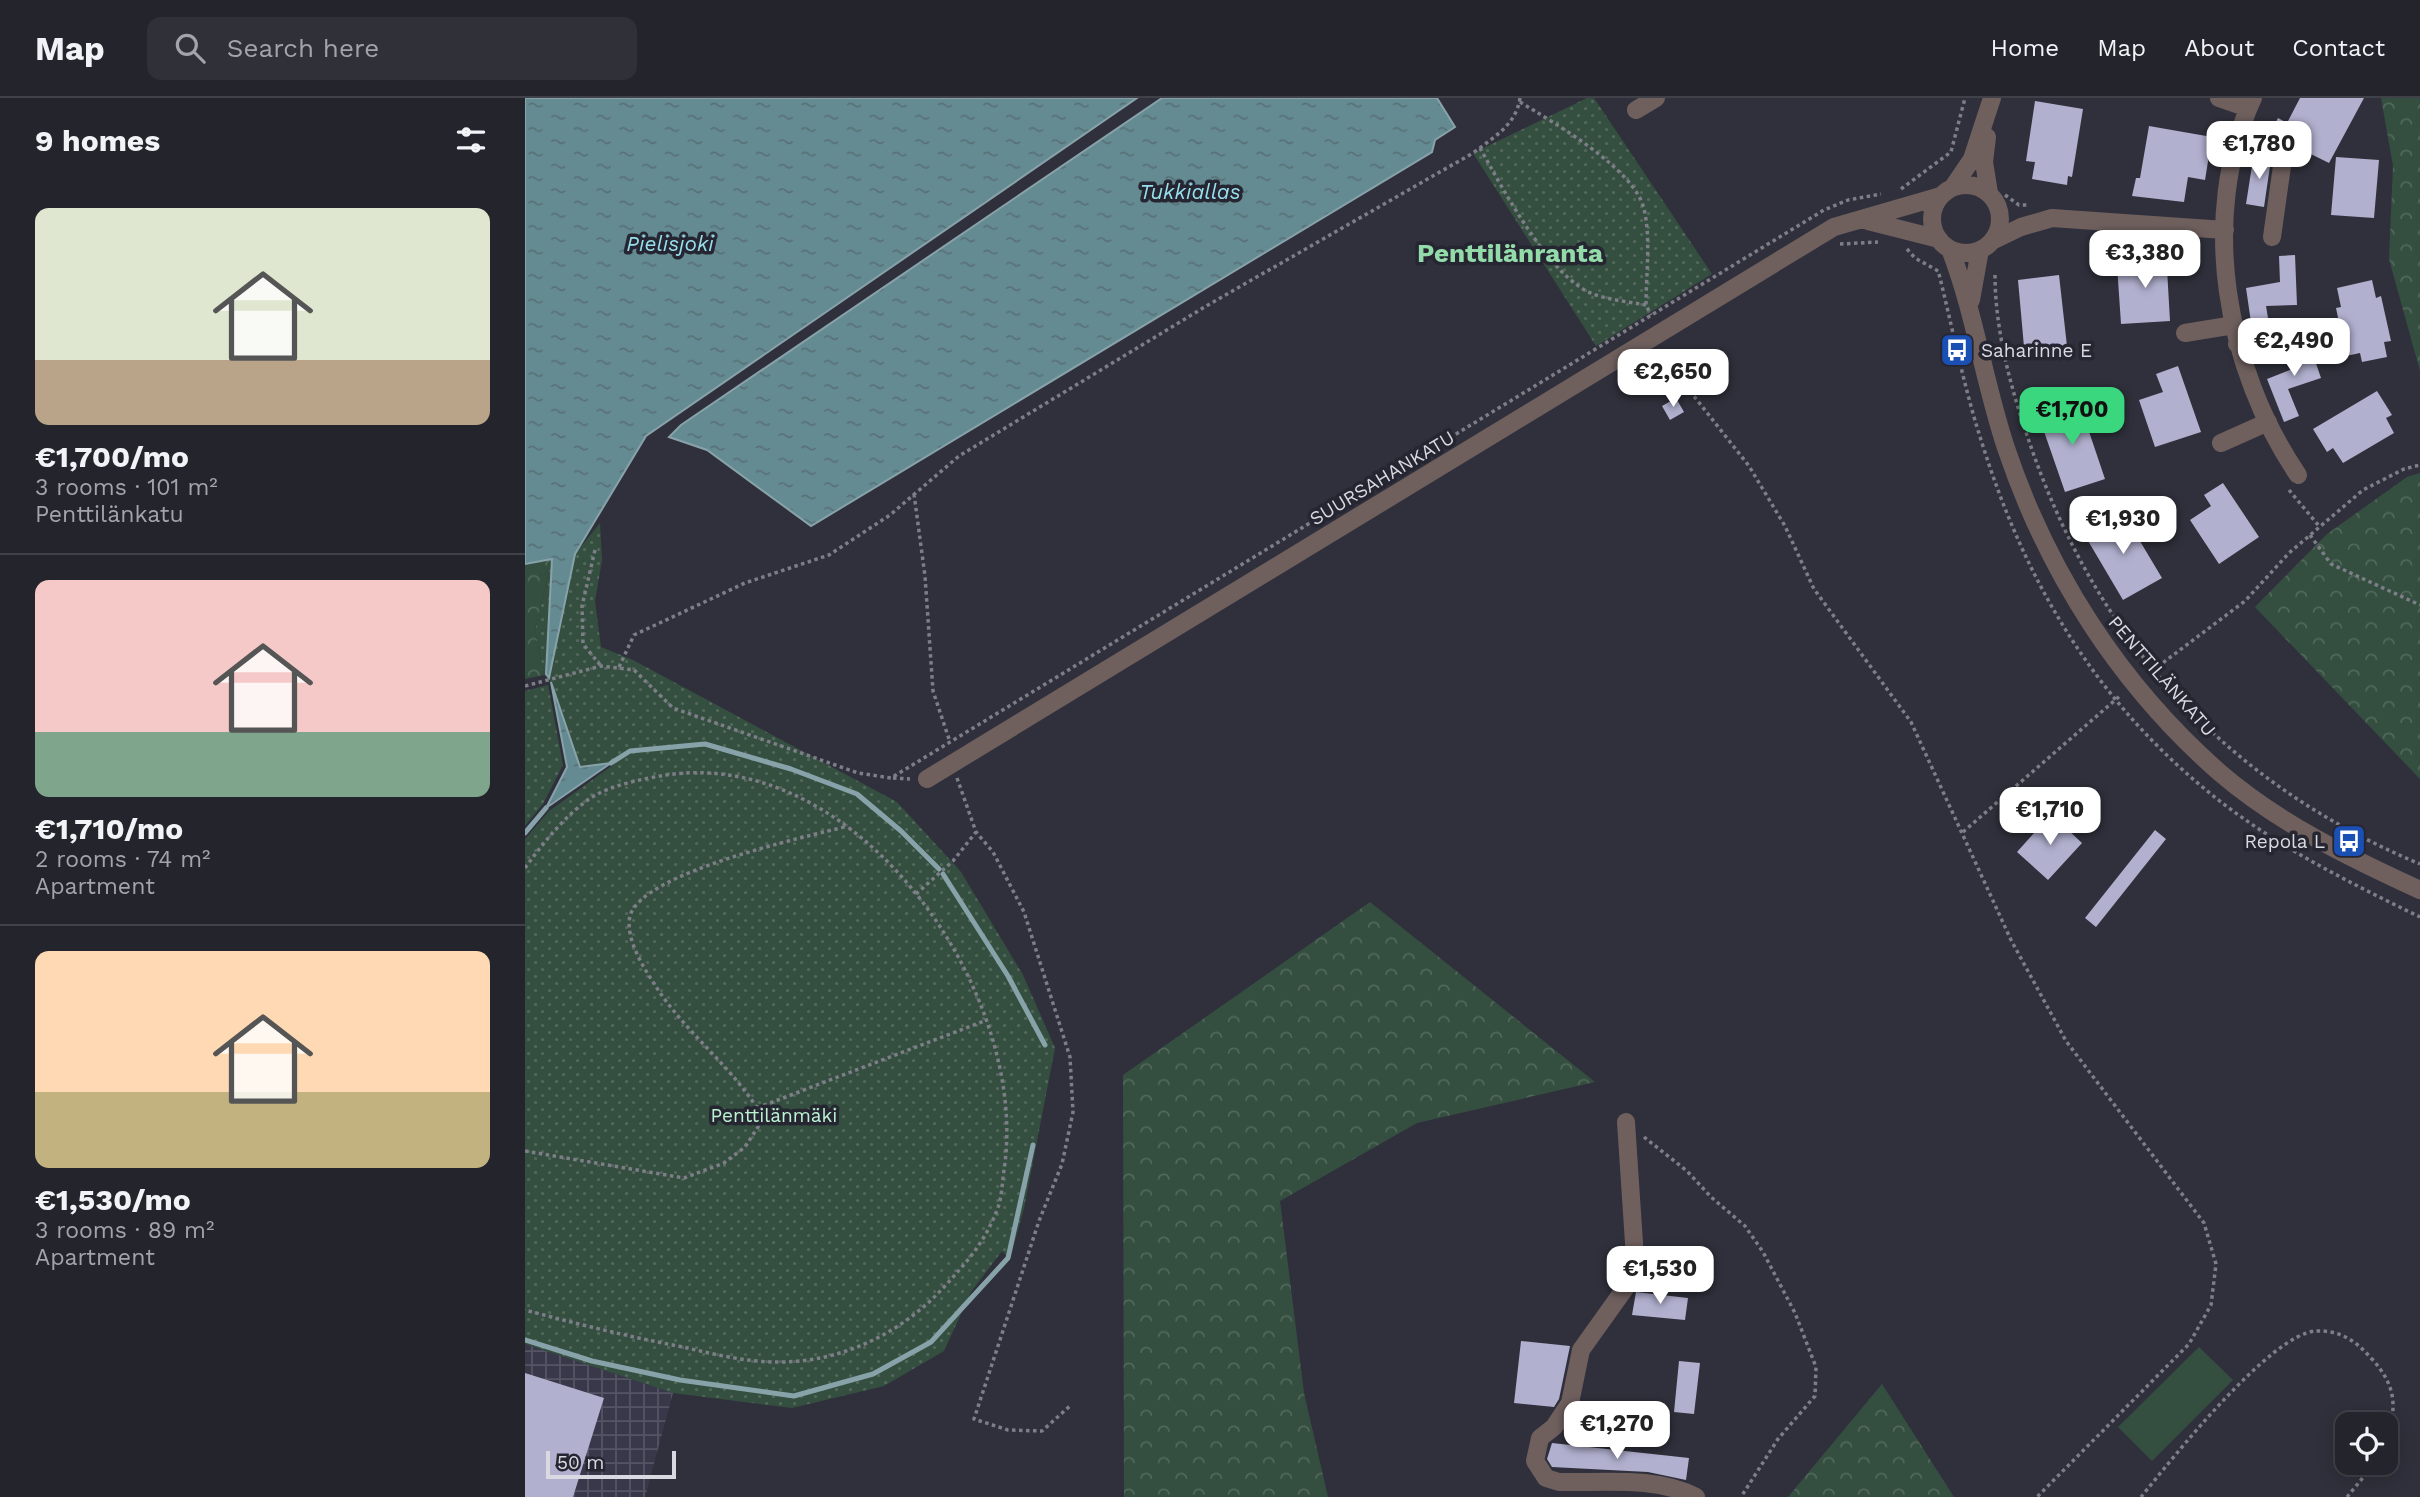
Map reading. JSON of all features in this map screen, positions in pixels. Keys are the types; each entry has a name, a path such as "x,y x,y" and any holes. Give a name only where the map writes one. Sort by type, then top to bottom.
{"street":[{"path":"1636,110 1655,98"},
{"path":"2219,98 2251,103 2238,136 2225,230 2227,289 2238,344 2291,479"},
{"path":"1944,244 1932,217 1972,159 1991,102"},
{"path":"1970,307 1986,246 1999,228 1997,197 1984,162 1991,102"},
{"path":"2238,136 2280,149 2283,159 2272,237"},
{"path":"1947,192 1976,186 1997,197 2021,215 2225,230"},
{"name":"SUURSAHANKATU","path":"927,779 1822,234 1947,192"},
{"path":"1861,219 1965,253 1986,246 2021,227 2052,218"},
{"name":"PENTTILÄNKATU","path":"1944,244 1970,307 2006,448 2043,541 2087,621 2176,730 2220,773 2250,795 2358,862 2420,890"},
{"path":"2185,333 2234,325"},
{"path":"2238,344 2278,334"},
{"path":"2221,443 2268,422"},
{"path":"1626,1122 1636,1273 1581,1350 1570,1403 1554,1427 1540,1438 1535,1461 1546,1478 1559,1482 1658,1485 1682,1490 1696,1497"}],"path":[{"path":"1899,191 1951,152 1965,98"},
{"path":"618,668 634,635 745,583 829,555 914,494 959,456 1080,381 1473,153 1509,125 1520,100 1598,155 1637,191 1644,208 1646,305 1651,315"},
{"path":"1480,148 1553,264 1572,282 1593,294 1646,305"},
{"path":"525,686 601,666 635,670 673,709 858,773 891,778 1824,210 1848,200 1886,193"},
{"path":"1997,197 2019,205 2031,206"},
{"path":"1994,270 1995,293 2012,387 2044,485 2062,530 2081,564 2152,671 2211,733 2256,770 2342,828 2420,864"},
{"path":"1663,350 1682,381 1749,466 1785,526 1814,589 1911,722 2011,940 2066,1041 2204,1223 2216,1264 2211,1305 2189,1344 2037,1497"},
{"path":"1963,832 2135,683 2245,601 2309,534 2363,490 2404,469 2420,465"},
{"path":"2291,479 2297,502 2319,526"},
{"path":"914,494 925,576 933,691 950,742"},
{"path":"2309,534 2331,564 2420,605"},
{"path":"595,550 582,607 583,644 601,666"},
{"path":"955,762 957,777 976,832 993,852 1024,912 1070,1057 1073,1112 1062,1164 1039,1222 974,1419 1008,1430 1042,1431 1072,1405"},
{"path":"525,868 553,829 592,797 643,778 696,771 754,781 802,800 848,826 880,852 916,894 968,976 987,1020 1005,1081 1010,1136 999,1207 980,1247 925,1307 886,1334 835,1357 776,1363 716,1354 599,1330 525,1310"},
{"path":"525,1151 684,1178 724,1163 745,1147 758,1127 757,1108 655,985 629,934 631,914 648,893 677,879 773,843 848,826"},
{"path":"916,894 953,860 976,832"},
{"path":"757,1108 987,1020"},
{"path":"1626,1122 1687,1171 1711,1197 1745,1226 1763,1252 1795,1313 1816,1367 1815,1396 1778,1439 1741,1497"},
{"path":"2141,1497 2200,1425 2267,1357 2286,1341 2314,1331 2341,1333 2361,1347 2385,1373 2393,1392 2393,1412"},
{"path":"2347,1497 2365,1475"}],"shaded area":[{"path":"525,1344 673,1393 645,1497 525,1497"}],"green space":[{"path":"1587,98 1594,98 1712,274 1596,346 1473,153"},
{"path":"2381,98 2420,98 2420,371 2389,259 2393,166"},
{"path":"2420,473 2420,779 2255,607 2327,534 2407,477"},
{"name":"Penttilänmäki","path":"600,523 602,560 595,601 601,647 633,660 897,802 961,872 1023,975 1055,1048 1024,1208 1010,1259 1002,1251 971,1292 944,1351 884,1386 792,1408 673,1393 525,1344 525,839 549,811 613,765 580,767 549,678 544,675 535,630 552,559 575,554"},
{"path":"552,559 535,630 544,675 525,679 525,564"},
{"path":"548,685 563,765 543,804 525,826 525,691"},
{"path":"1370,902 1595,1082 1417,1123 1280,1201 1304,1393 1328,1497 1124,1497 1123,1075"},
{"path":"2199,1347 2233,1380 2152,1461 2118,1427"},
{"path":"1882,1384 1954,1497 1788,1497"}],"water":[{"name":"Pielisjoki","path":"525,98 1137,98 646,436 575,554 549,678 546,674 552,559 525,564"},
{"name":"Tukkiallas","path":"1162,98 1437,98 1455,127 1435,140 1432,152 811,526 707,450 669,437 681,425"},
{"path":"551,682 580,767 611,763 546,808 567,767"}],"building":[{"path":"2300,98 2364,98 2329,163 2270,134 2278,118 2287,123"},
{"path":"2035,101 2083,109 2072,177 2068,176 2067,185 2032,179 2035,162 2026,161"},
{"path":"2149,126 2212,137 2205,180 2188,177 2184,202 2132,196 2136,178 2140,178"},
{"path":"2254,153 2271,159 2264,207 2246,204"},
{"path":"2336,157 2379,160 2374,218 2331,215"},
{"path":"2166,251 2170,321 2121,324 2117,265 2143,264 2142,252"},
{"path":"2295,255 2297,305 2266,306 2269,324 2252,329 2246,288 2280,282 2279,256"},
{"path":"2059,275 2068,355 2025,358 2018,280"},
{"path":"2372,280 2376,298 2381,296 2391,341 2384,342 2387,357 2362,362 2360,353 2346,356 2336,308 2341,307 2337,288"},
{"path":"2306,334 2321,378 2288,389 2299,416 2284,422 2267,379 2300,366 2290,339"},
{"path":"2178,366 2201,432 2155,447 2139,400 2163,392 2156,374"},
{"path":"2377,391 2392,415 2386,418 2394,433 2343,463 2333,448 2327,452 2313,429"},
{"path":"1676,398 1684,412 1670,420 1662,406"},
{"path":"2079,402 2105,479 2065,492 2039,417"},
{"path":"2223,483 2259,537 2219,564 2190,520 2211,506 2204,495"},
{"path":"2122,511 2162,578 2123,600 2084,534"},
{"path":"2051,814 2082,843 2048,880 2017,852"},
{"path":"2155,830 2166,839 2096,927 2085,918"},
{"path":"1636,1292 1688,1298 1685,1320 1632,1315"},
{"path":"1521,1341 1570,1346 1559,1399 1554,1407 1514,1403"},
{"path":"1679,1361 1700,1363 1694,1414 1674,1412"},
{"path":"525,1373 604,1398 573,1497 525,1497"},
{"path":"1552,1443 1689,1458 1686,1480 1648,1472 1552,1467 1547,1459"}],"waterway":[{"path":"611,763 630,751 705,744 791,769 857,794 901,831 939,869"},
{"path":"525,833 546,808"},
{"path":"943,874 1008,976 1045,1045"},
{"path":"525,1340 592,1361 680,1380 794,1396 873,1374 931,1342 1008,1258 1033,1145"}],"place":[{"name":"Saharinne E","path":"1957,350"},
{"name":"Repola L","path":"2349,841"}],"district":[{"name":"Penttilänranta","path":"1510,253"}]}
